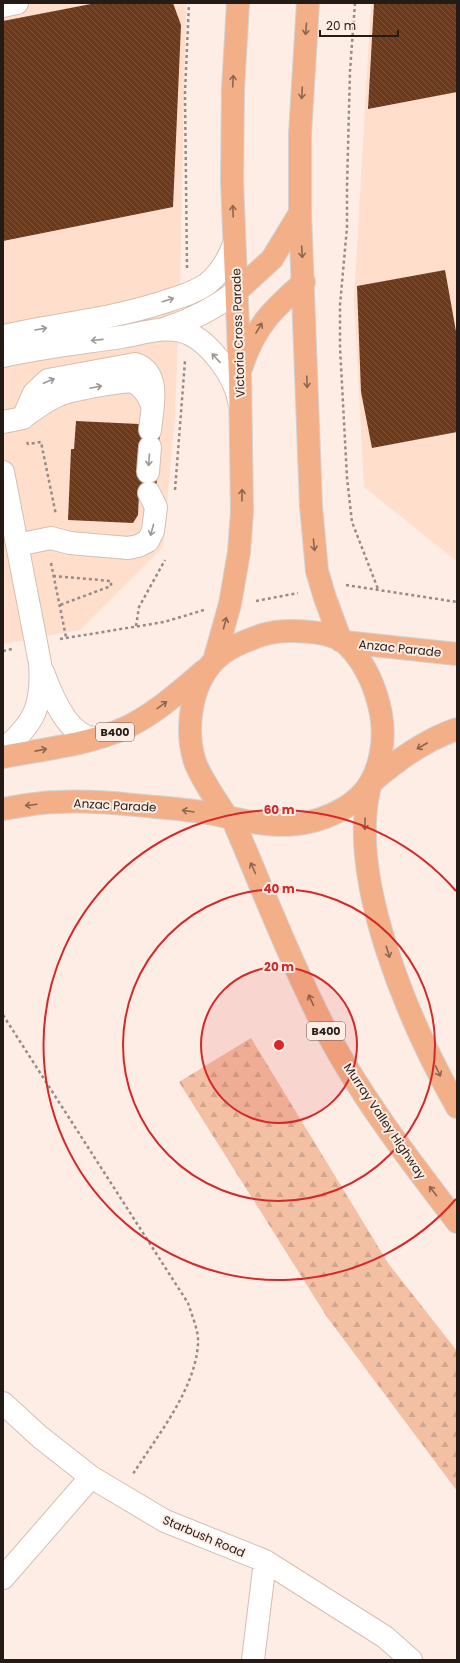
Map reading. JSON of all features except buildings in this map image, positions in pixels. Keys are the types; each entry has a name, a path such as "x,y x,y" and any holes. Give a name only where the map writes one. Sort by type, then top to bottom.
{"main road":[{"name":"Victoria Cross Parade","path":"212,664 230,604 239,552 242,488 232,133 238,3"},
{"path":"308,3 300,134 300,213 314,549 321,585 342,642 363,668 373,687 381,708 383,720 383,742 379,763 371,784 365,816 366,849 370,883 381,930 399,986 415,1024 457,1107"},
{"path":"237,291 272,259 300,213"},
{"path":"240,377 245,357 262,323 277,306 304,282"},
{"name":"B400","path":"3,757 94,738 127,727 146,716 240,644 266,634 280,632 309,632 342,642"},
{"name":"Anzac Parade","path":"342,642 457,654"},
{"name":"B400","path":"212,664 200,685 192,708 190,736 196,764 229,818"},
{"path":"371,784 397,761 436,738 457,729"},
{"name":"Anzac Parade","path":"3,809 58,802 140,806 268,824 303,825 323,819 344,808 360,796 371,784"},
{"name":"Murray Valley Highway","path":"229,818 299,975 331,1040 390,1134 457,1222"}],"street":[{"path":"3,6 17,3"},
{"path":"3,336 124,314 188,294 206,284 218,274 226,263 234,244"},
{"path":"3,356 64,344 122,337 164,329 187,322 207,312 237,291"},
{"path":"164,329 187,333 207,348 224,366 234,380 240,404"},
{"path":"13,420 61,394 126,380 138,384 149,397 152,405 149,483 156,508 153,531 145,543 128,548 70,543 51,538 17,544"},
{"path":"3,472 40,663 51,691 72,727 81,734 94,738"},
{"path":"3,750 20,736 37,711 40,696 40,663"},
{"name":"Starbush Road","path":"3,1403 40,1437 91,1477 165,1521 265,1562 385,1637 411,1660"},
{"path":"3,1578 91,1477"},
{"path":"253,1660 265,1562"}],"path":[{"path":"355,3 350,71 347,227 340,321 340,370 347,478 352,522 378,589"},
{"path":"13,420 28,444 41,442 57,516 40,520 46,539 66,637"},
{"path":"54,576 111,581 111,586 60,605"},
{"path":"3,1015 188,1303 196,1325 199,1343 195,1365 187,1385 173,1412 121,1494"}],"shaded area":[{"path":"3,3 186,3 180,288 175,415 163,547 80,630 3,644"},
{"path":"371,3 457,3 457,560 455,560 364,487 354,300"}],"green space":[{"path":"251,1038 388,1263 457,1351 457,1491 327,1317 179,1082"}]}
